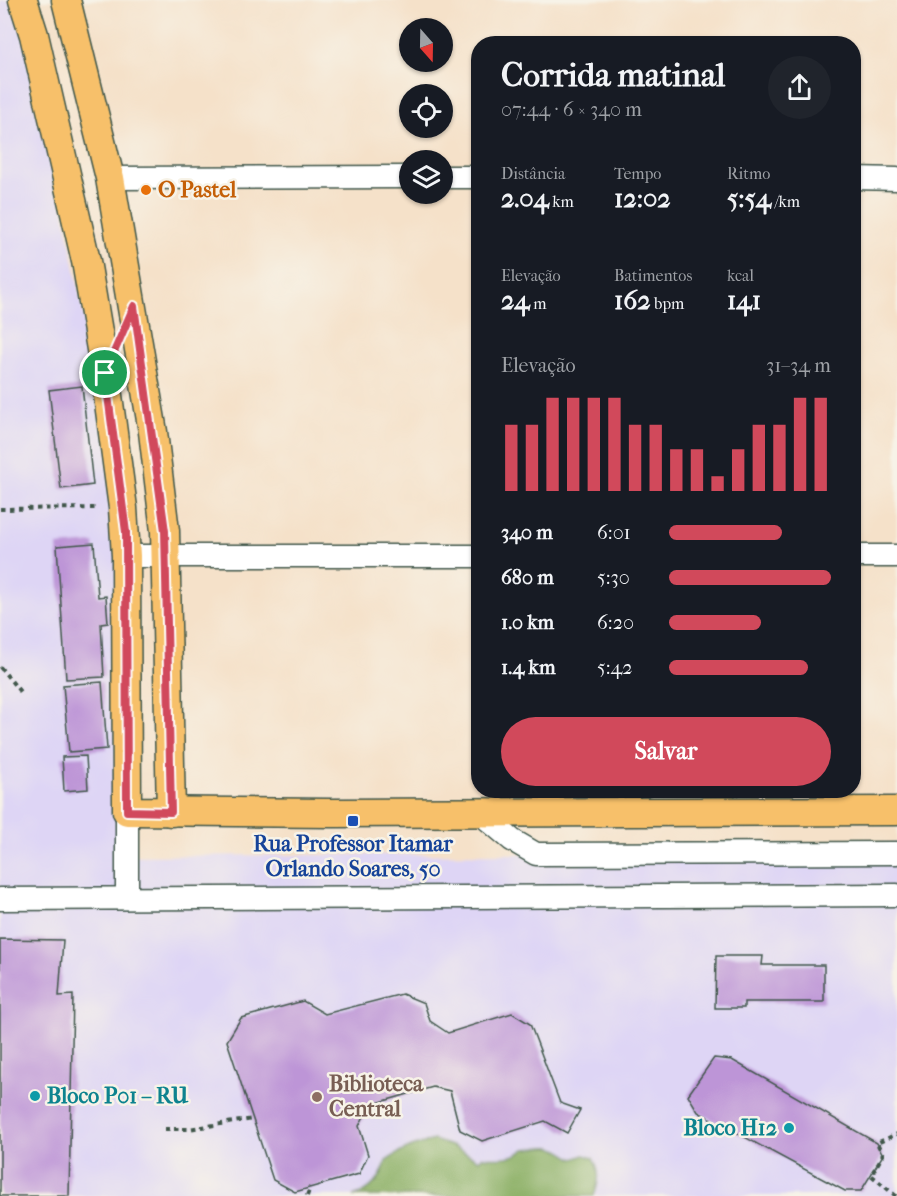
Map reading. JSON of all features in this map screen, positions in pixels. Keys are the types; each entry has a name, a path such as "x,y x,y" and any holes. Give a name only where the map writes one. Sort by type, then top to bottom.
{"main road":[{"path":"23,0 34,35 65,162 105,373 123,508 126,556 127,811 480,813 897,811"},
{"path":"66,0 110,178 134,306 153,432 166,555 171,812"},
{"path":"105,373 134,306"}],"street":[{"path":"110,178 399,177"},
{"path":"453,177 471,177"},
{"path":"861,178 897,179"},
{"path":"126,556 471,556"},
{"path":"861,556 897,556"},
{"path":"127,811 127,897"},
{"path":"480,813 512,840 536,854 897,853"},
{"path":"0,899 897,895"}],"path":[{"path":"0,509 123,508"},
{"path":"0,668 21,693"},
{"path":"165,1129 189,1129 253,1119"},
{"path":"896,1196 871,1175 883,1155 878,1143 897,1134"},
{"path":"308,1196 310,1187"}],"shaded area":[{"path":"0,0 19,0 31,37 119,501 120,856 536,854 897,843 897,1196 0,1196"}],"green space":[{"path":"434,1140 479,1160 482,1157 499,1158 516,1155 525,1149 545,1147 557,1149 574,1159 584,1155 593,1158 597,1167 596,1191 594,1196 353,1196 365,1191 375,1183 386,1161 409,1148"}],"building":[{"path":"82,386 93,485 61,489 49,390"},
{"path":"94,543 98,597 106,596 108,623 101,624 104,677 66,679 57,546"},
{"path":"102,682 107,749 69,752 63,685"},
{"path":"86,756 88,789 64,791 62,757"},
{"name":"Bloco P01 – RU","path":"0,939 63,940 59,996 73,995 69,1196 0,1196"},
{"path":"716,956 763,956 762,965 824,965 824,1002 744,1002 744,1008 715,1008"},
{"path":"402,994 424,1003 430,1021 448,1033 512,1013 530,1024 560,1103 580,1110 567,1133 545,1121 482,1141 460,1130 450,1091 433,1087 370,1105 359,1126 368,1155 359,1174 295,1192 273,1180 227,1041 241,1018 303,1001 325,1014"},
{"name":"Bloco H12","path":"714,1058 732,1060 877,1143 883,1155 861,1191 845,1191 698,1112 688,1095"}],"place":[{"name":"O Pastel","path":"146,190"},
{"name":"Rua Professor Itamar Orlando Soares, 50","path":"353,821"},
{"name":"Bloco P01 – RU","path":"35,1096"},
{"name":"Biblioteca Central","path":"317,1097"},
{"name":"Bloco H12","path":"789,1128"}],"route":[{"path":"134,306 165,531 171,812 127,811 126,532 105,373 118,338 134,306"}]}
